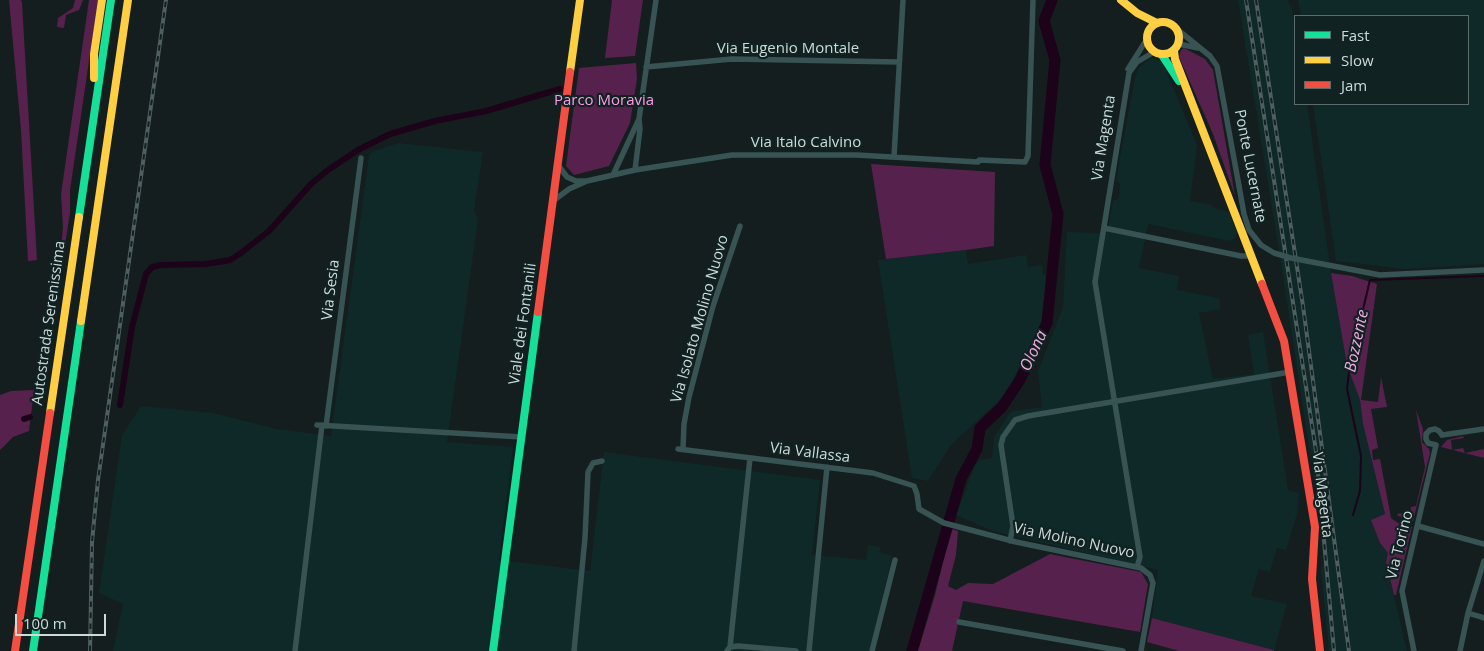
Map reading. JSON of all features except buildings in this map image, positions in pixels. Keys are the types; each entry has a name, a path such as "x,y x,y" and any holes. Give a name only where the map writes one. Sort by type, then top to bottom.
{"main road":[{"path":"94,110 94,54 102,0"},
{"name":"Autostrada Serenissima","path":"15,651 111,0"},
{"name":"Autostrada Serenissima","path":"33,651 128,0"},
{"name":"Viale dei Fontanili","path":"493,651 580,0"},
{"path":"1121,0 1137,13 1157,23 1169,23 1178,30 1179,44 1174,51 1167,55 1158,53 1148,45 1148,35 1137,13"},
{"path":"1148,35 1157,23"},
{"name":"Via Magenta","path":"1174,51 1188,95 1280,329 1290,372 1315,527 1312,579 1320,651"},
{"name":"Via Magenta","path":"1158,53 1188,95"}],"street":[{"path":"635,170 640,129 639,119 656,0"},
{"path":"894,157 903,0"},
{"name":"Via Italo Calvino","path":"553,200 569,189 587,181 635,170 732,155 857,155 978,162 980,160 1023,162 1028,156 1033,0"},
{"name":"Ponte Lucernate","path":"1178,30 1210,56 1217,66 1244,214 1249,230 1261,246 1274,253 1292,258 1380,275 1484,270"},
{"name":"Via Magenta","path":"1137,567 1140,557 1095,286 1127,73 1148,35"},
{"path":"1179,44 1200,49"},
{"name":"Via Magenta","path":"1127,81 1132,67 1137,62 1158,53"},
{"name":"Via Eugenio Montale","path":"646,67 732,58 899,62"},
{"path":"613,175 639,119"},
{"name":"Via Sesia","path":"295,651 322,425 361,158"},
{"path":"558,166 567,177 576,181 587,181"},
{"name":"Via Isolato Molino Nuovo","path":"681,449 689,397 713,306 740,226"},
{"path":"1104,228 1241,256 1251,256"},
{"path":"1010,541 1013,526 1001,449 1003,437 1016,420 1022,417 1290,372"},
{"path":"322,425 522,437"},
{"path":"1435,429 1442,435 1441,440 1436,445 1430,445 1427,441 1426,434 1430,430 1435,429"},
{"path":"1442,435 1484,429"},
{"name":"Via Torino","path":"1414,651 1402,594 1436,445"},
{"name":"Via Vallassa","path":"681,449 874,474 912,485 915,488 919,509"},
{"path":"750,458 728,649 738,646 796,651"},
{"path":"574,651 588,476 593,463 602,461"},
{"path":"809,651 826,467"},
{"name":"Via Molino Nuovo","path":"919,509 944,523 954,526 1010,541 1137,567 1148,573 1153,583 1141,651"},
{"path":"1418,526 1484,544"},
{"path":"872,651 895,560"},
{"path":"1460,651 1468,613 1484,561"},
{"path":"1477,584 1484,586"},
{"path":"1468,613 1484,618"},
{"path":"959,622 1123,651"}],"shaded area":[{"path":"1238,0 1288,0 1292,9 1294,20 1294,105 1307,105 1331,273 1347,365 1360,400 1363,424 1385,515 1372,520 1380,543 1388,553 1386,562 1407,651 1329,651 1321,570 1323,563 1320,519"},
{"path":"1298,0 1484,0 1484,264 1405,269 1336,261 1313,105 1469,105 1469,15 1301,15"},
{"path":"1152,58 1160,61 1165,68 1197,145 1190,201 1212,205 1212,207 1229,212 1237,233 1235,238 1230,241 1148,224 1139,268 1179,276 1177,290 1219,298 1221,309 1199,313 1213,379 1254,374 1248,335 1263,332 1288,490 1299,493 1297,514 1286,550 1277,548 1270,572 1259,569 1251,596 1287,604 1274,650 1152,618 1158,570 993,531 956,515 975,465 980,460 992,458 994,437 1010,413 1042,407 1038,371 1063,307 1067,232 1107,233 1113,201 1119,198 1120,184 1116,180 1134,82 1138,69"},
{"path":"398,143 483,152 474,211 478,219 447,442 513,447 499,560 590,571 604,452 820,480 812,555 866,560 868,545 880,547 880,552 892,556 870,651 113,651 123,604 99,593 122,435 141,406 213,413 277,429 331,436 369,156 372,152"},
{"path":"966,250 968,264 1026,255 1028,267 1042,265 1047,285 1042,319 1035,338 1004,396 951,445 928,481 912,478 878,260"}],"green space":[{"path":"9,0 21,0 22,3 37,260 28,261 21,130"},
{"path":"75,0 83,0 79,10 66,15 64,28 57,27 58,18 73,8"},
{"path":"89,0 98,0 70,190 70,213 61,270 59,270 63,227 61,194"},
{"path":"612,0 643,0 635,56 605,58"},
{"path":"1184,48 1205,59 1213,70 1235,196 1213,134 1179,57 1181,50"},
{"name":"Parco Moravia","path":"636,63 637,79 630,123 609,166 574,175 566,166 579,68"},
{"path":"871,164 995,172 994,246 886,259"},
{"path":"1331,273 1352,276 1377,284 1361,400 1378,402 1381,377 1387,407 1371,409 1378,448 1372,450 1373,460 1380,459 1391,518 1398,523 1412,527 1396,595 1394,595 1386,562 1388,553 1380,543 1371,520 1385,514 1363,424 1360,400 1347,365"},
{"path":"34,390 29,431 13,437 0,450 0,395 11,391"},
{"path":"1416,410 1423,429 1422,442 1429,449 1430,453 1413,521 1397,514 1411,511 1411,507 1416,506 1425,467"},
{"path":"1463,436 1464,438 1451,440 1452,450 1441,447 1447,440"},
{"path":"1463,448 1465,453 1484,449 1484,458 1452,450"},
{"path":"951,529 958,531 956,555 948,586 956,590 968,583 993,584 1050,554 1141,572 1148,584 1140,632 963,601 952,651 918,651 935,595"},
{"path":"1152,618 1274,651 1179,651 1147,642"}],"waterway":[{"name":"Olona","path":"912,651 961,479 977,449 980,428 1002,407 1020,380 1047,323 1058,214 1045,165 1055,60 1044,21 1052,0"},
{"path":"120,405 132,327 146,274 152,267 206,264 230,260 269,231 312,183 328,170 358,150 390,134 435,121 486,111 560,89"},
{"name":"Bozzente","path":"1353,515 1360,491 1361,456 1347,389 1350,364 1370,280 1484,276"},
{"path":"24,419 30,417"}],"railway":[{"path":"90,651 92,542 98,480 166,0"},
{"path":"1246,0 1316,451 1334,651"},
{"path":"1256,0 1303,306 1349,651"}],"traffic: fast":[{"path":"79,217 111,0"},
{"path":"1162,55 1179,81"},
{"path":"493,651 538,312"},
{"path":"33,651 81,321"}],"traffic: slow":[{"path":"94,78 94,54 102,0"},
{"path":"81,321 128,0"},
{"path":"570,72 580,0"},
{"path":"1121,0 1137,13 1157,23"},
{"path":"1163,22 1175,26 1179,38 1175,50 1163,54 1151,50 1147,38 1151,26 1163,22"},
{"path":"1174,51 1175,59 1262,284"},
{"path":"50,413 79,217"}],"traffic: jam":[{"path":"538,312 570,72"},
{"path":"1262,284 1284,341 1315,527 1312,579 1320,651"},
{"path":"15,651 50,413"}]}
